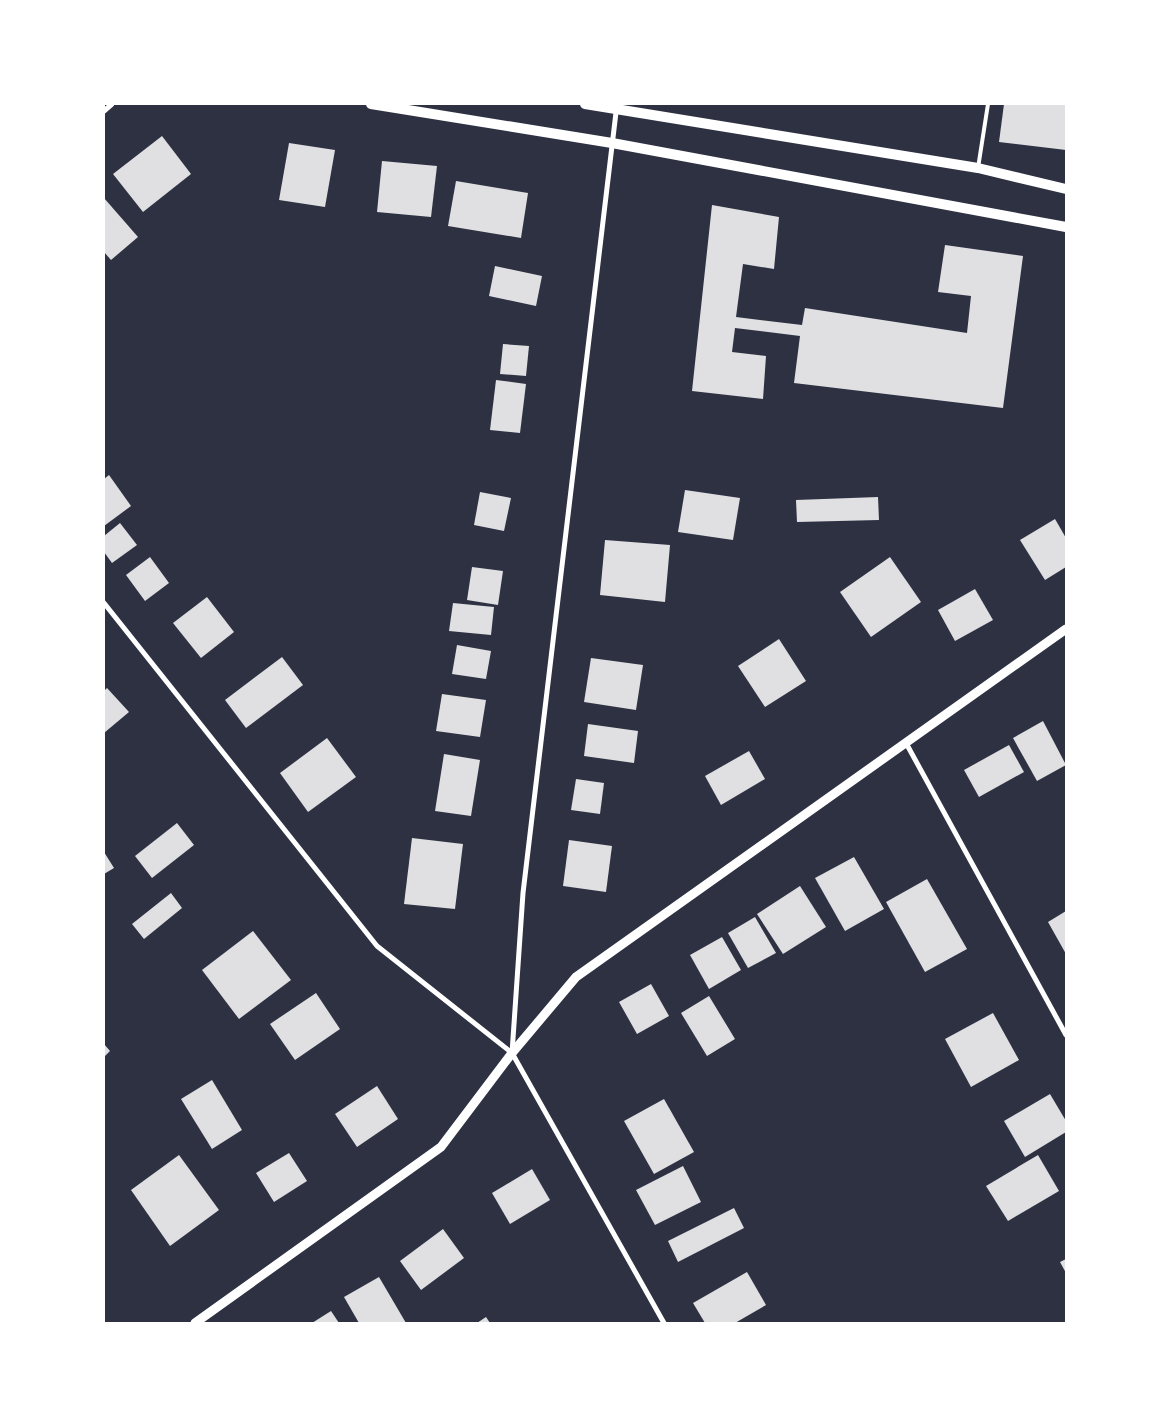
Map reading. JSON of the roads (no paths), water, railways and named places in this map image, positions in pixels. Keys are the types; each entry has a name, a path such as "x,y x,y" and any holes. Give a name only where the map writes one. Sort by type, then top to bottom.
{"main road":[{"path":"371,104 612,143 1066,228"},
{"path":"585,104 617,106 978,168 1066,189"}],"street":[{"path":"104,111 112,104"},
{"path":"512,1053 523,893 617,106"},
{"path":"104,603 377,946 512,1053 664,1323"},
{"path":"195,1323 441,1147 512,1053 576,977 1066,629"},
{"path":"906,743 1066,1035"}],"lane":[{"path":"978,168 988,104"}]}
